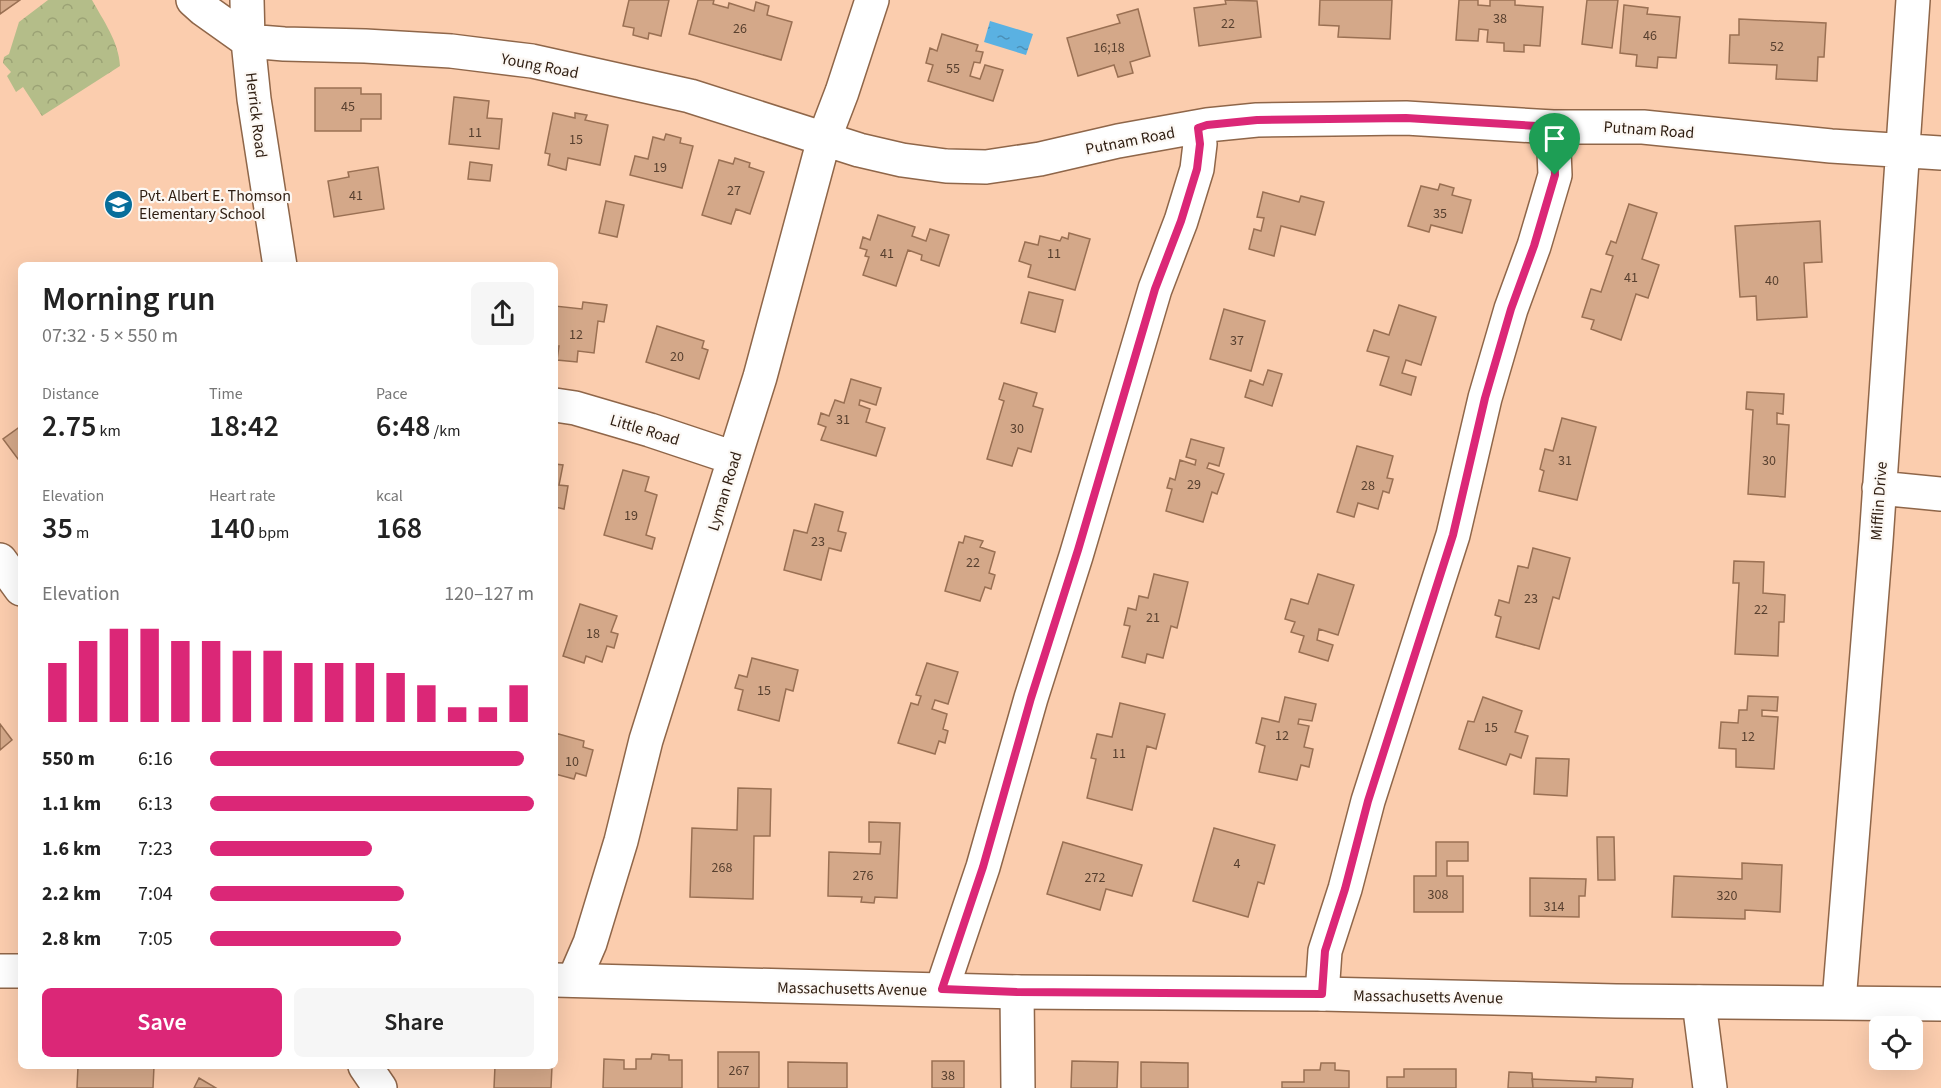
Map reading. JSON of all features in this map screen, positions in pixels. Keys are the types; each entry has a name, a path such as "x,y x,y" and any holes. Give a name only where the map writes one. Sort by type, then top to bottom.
{"street":[{"path":"193,0 248,41"},
{"name":"Herrick Road","path":"247,0 248,41 268,201 279,262"},
{"name":"Lyman Road","path":"565,980 590,943 621,841 646,740 760,377 824,139 872,0"},
{"name":"Mifflin Drive","path":"1839,1002 1879,488 1913,0"},
{"name":"Young Road","path":"248,41 451,51 532,61 690,96 824,139"},
{"name":"Putnam Road","path":"824,139 902,160 946,166 986,167 1040,159 1118,141 1207,125 1257,120 1406,118 1553,127 1643,127 1830,146 1941,153"},
{"path":"1322,994 1325,951 1345,889 1368,801 1453,535 1485,398 1511,309 1534,246 1555,175 1553,127"},
{"path":"942,989 983,867 1031,698 1078,550 1155,289 1181,221 1197,169 1200,144 1198,128"},
{"name":"Little Road","path":"558,405 575,408 640,427 734,459"},
{"path":"1879,488 1941,494"},
{"path":"0,560 18,585"},
{"path":"0,970 18,971"},
{"name":"Massachusetts Avenue","path":"565,980 1017,992 1322,994 1700,1002 1941,1004"},
{"path":"1017,992 1018,1088"},
{"path":"1700,1002 1710,1088"},
{"path":"367,1069 380,1088"}],"green space":[{"path":"48,0 92,0 114,40 120,66 42,116 23,87 16,92 7,76 11,72 3,63 4,57 9,54 19,22"}],"water":[{"path":"990,21 1033,34 1026,55 984,42"}],"building":[{"path":"0,0 20,0 0,14"},
{"path":"629,0 669,0 661,36 649,33 648,39 633,35 634,28 623,26"},
{"path":"698,0 714,0 713,4 728,8 729,3 754,11 756,2 769,6 767,15 792,22 781,60 689,34"},
{"path":"1225,0 1257,1 1261,37 1199,46 1194,8 1226,4"},
{"path":"1320,0 1392,0 1390,39 1338,37 1339,26 1319,25"},
{"path":"1459,0 1478,0 1478,5 1490,6 1490,0 1515,0 1515,5 1543,7 1540,46 1524,45 1524,52 1504,51 1504,43 1487,42 1488,30 1479,29 1478,41 1456,40"},
{"path":"1587,0 1618,0 1612,48 1582,44"},
{"path":"1624,5 1648,8 1647,14 1680,17 1676,58 1658,57 1657,68 1636,66 1637,55 1620,53"},
{"path":"1138,9 1150,56 1130,62 1133,73 1118,77 1114,65 1078,76 1067,38 1120,23 1117,15"},
{"path":"1739,19 1826,23 1824,57 1818,57 1817,81 1776,79 1777,65 1729,63 1730,35 1739,35"},
{"path":"942,34 978,45 976,51 983,52 980,63 974,62 970,76 980,79 985,65 1003,70 993,101 928,81 933,65 926,63 930,48 937,51"},
{"path":"315,88 361,88 361,94 381,94 381,119 361,119 361,131 315,131"},
{"path":"454,97 489,101 487,118 502,119 499,149 449,144"},
{"path":"553,113 575,118 575,113 587,115 585,120 608,125 600,165 568,158 566,170 548,165 550,154 545,153"},
{"path":"666,134 681,138 680,143 693,146 682,188 630,175 635,156 648,159 653,137 664,140"},
{"path":"735,158 750,163 749,167 764,172 750,214 736,209 731,224 702,215 719,160 733,164"},
{"path":"470,162 492,165 490,181 468,179"},
{"path":"378,167 384,209 334,217 328,181 349,177 348,172"},
{"path":"1440,184 1454,188 1452,195 1471,200 1462,233 1431,225 1429,232 1408,226 1421,186 1438,190"},
{"path":"1263,192 1299,202 1301,196 1324,202 1315,235 1281,226 1274,256 1249,249 1254,229 1261,231 1264,218 1257,217"},
{"path":"606,201 624,205 617,237 599,233"},
{"path":"1629,204 1657,213 1642,259 1659,265 1648,298 1636,294 1621,340 1591,329 1594,320 1582,317 1591,289 1601,292 1613,256 1606,254 1611,241 1616,243"},
{"path":"878,215 915,227 912,236 926,241 930,229 949,235 939,266 921,260 922,255 908,250 896,286 863,275 869,257 865,256 867,250 860,248 863,237 870,240"},
{"path":"1820,221 1822,262 1804,263 1807,317 1757,320 1756,296 1740,297 1735,226"},
{"path":"1069,233 1090,239 1075,290 1028,277 1031,265 1019,261 1025,242 1038,245 1040,236 1060,241 1062,237 1068,239"},
{"path":"1029,292 1063,300 1055,332 1021,323"},
{"path":"583,302 607,305 604,322 598,321 594,353 578,351 577,362 558,360 558,306 582,309"},
{"path":"1399,305 1436,317 1421,365 1406,360 1402,373 1416,377 1411,395 1380,385 1389,357 1367,351 1374,330 1389,335"},
{"path":"1224,309 1265,321 1251,371 1210,359"},
{"path":"657,326 704,341 702,348 708,350 699,379 646,362"},
{"path":"1268,370 1282,374 1272,406 1245,397 1250,380 1263,385"},
{"path":"851,379 881,388 876,405 860,400 859,405 870,409 866,422 885,428 876,456 821,440 826,427 818,424 821,413 829,416 835,400 844,403"},
{"path":"1004,383 1037,393 1033,406 1043,409 1031,452 1018,448 1012,466 987,459 1004,401 999,399"},
{"path":"1747,392 1784,394 1783,414 1777,413 1777,424 1789,425 1785,497 1748,494 1753,410 1746,409"},
{"path":"1562,418 1596,427 1577,500 1539,491 1544,471 1540,469 1545,449 1553,451"},
{"path":"18,428 18,459 3,439"},
{"path":"1191,439 1224,448 1219,466 1209,463 1207,468 1224,474 1217,494 1212,492 1203,522 1166,511 1172,489 1167,488 1170,478 1175,480 1180,460 1195,465 1196,460 1186,457"},
{"path":"1357,446 1393,456 1387,478 1393,479 1389,493 1383,491 1378,509 1358,503 1354,517 1337,512"},
{"path":"558,464 563,465 559,485 568,486 564,509 558,508"},
{"path":"623,470 649,477 645,491 657,495 646,535 655,538 652,549 604,535"},
{"path":"815,504 843,512 838,531 846,533 841,551 829,548 821,580 784,570 794,530 807,533"},
{"path":"965,536 983,541 980,547 995,552 989,573 995,575 991,589 985,587 980,601 945,591 959,542 963,543"},
{"path":"1533,548 1570,558 1559,599 1553,597 1539,649 1496,637 1501,617 1495,615 1499,600 1509,603 1518,566 1528,568"},
{"path":"1734,561 1764,562 1763,593 1785,595 1784,622 1779,622 1778,656 1735,654 1739,583 1733,583"},
{"path":"1154,574 1188,582 1177,628 1171,626 1163,658 1147,654 1145,663 1122,657 1130,626 1124,625 1128,608 1136,610 1139,596 1148,598"},
{"path":"1318,574 1354,585 1338,635 1319,629 1317,640 1333,645 1328,661 1299,652 1304,636 1291,632 1295,622 1285,619 1291,599 1308,604"},
{"path":"580,604 617,616 611,632 618,634 614,648 607,646 602,662 586,656 584,663 563,656"},
{"path":"752,658 798,670 793,691 786,689 779,721 738,710 743,690 735,688 739,675 747,677"},
{"path":"927,663 958,672 948,704 935,700 932,709 947,714 943,729 948,731 945,743 939,741 935,754 898,743 911,703 918,705 921,696 916,695"},
{"path":"1748,696 1778,697 1777,711 1762,710 1762,716 1778,717 1774,769 1736,767 1736,749 1719,748 1721,722 1738,723 1739,710 1747,710"},
{"path":"1285,697 1316,704 1312,721 1299,719 1298,724 1309,726 1304,747 1313,749 1309,767 1301,765 1297,780 1259,772 1265,746 1256,743 1262,718 1279,722"},
{"path":"1483,697 1522,711 1515,732 1528,736 1521,758 1510,754 1506,765 1459,749 1468,721 1474,722"},
{"path":"1120,703 1165,714 1156,749 1147,746 1132,810 1087,798 1096,759 1091,758 1097,734 1112,737"},
{"path":"0,724 12,740 0,750"},
{"path":"558,734 584,741 583,747 593,750 586,776 576,773 574,779 558,775"},
{"path":"1536,758 1569,759 1567,796 1534,794"},
{"path":"738,788 771,789 770,836 754,836 753,899 690,897 692,828 737,830"},
{"path":"869,822 900,823 897,898 875,897 874,903 861,902 862,897 828,896 829,852 880,854 881,842 869,842"},
{"path":"1214,828 1275,845 1264,884 1258,882 1248,917 1193,901"},
{"path":"1597,837 1614,837 1615,880 1598,880"},
{"path":"1063,842 1142,865 1132,896 1106,889 1100,910 1047,894"},
{"path":"1436,842 1468,842 1468,861 1447,861 1447,876 1463,876 1463,912 1414,912 1414,876 1436,876"},
{"path":"1742,863 1782,865 1780,912 1745,910 1745,919 1672,917 1674,876 1742,879"},
{"path":"1530,878 1586,879 1585,896 1579,896 1579,917 1530,916"},
{"path":"718,1052 759,1052 759,1088 718,1088"},
{"path":"652,1054 669,1055 669,1060 682,1060 682,1088 603,1088 604,1059 624,1060 624,1069 636,1069 636,1059 651,1059"},
{"path":"932,1061 964,1061 964,1088 932,1088"},
{"path":"1072,1061 1118,1062 1117,1088 1071,1088"},
{"path":"788,1062 847,1063 847,1088 788,1088"},
{"path":"1141,1062 1188,1063 1188,1088 1141,1088"},
{"path":"1321,1063 1335,1063 1335,1070 1349,1071 1349,1088 1282,1088 1282,1082 1304,1082 1304,1070 1320,1070"},
{"path":"78,1069 154,1069 153,1088 77,1088"},
{"path":"495,1069 552,1069 551,1088 494,1088"},
{"path":"1404,1069 1456,1069 1456,1088 1387,1088 1387,1077 1404,1077"},
{"path":"1509,1072 1532,1073 1533,1088 1508,1088"},
{"path":"1596,1077 1633,1079 1632,1088 1533,1088 1532,1079 1596,1082"},
{"path":"199,1078 216,1088 194,1088"}],"place":[{"name":"Pvt. Albert E. Thomson Elementary School","path":"118,204"}],"route":[{"path":"1406,118 1553,127 1555,175 1534,246 1511,309 1485,398 1453,535 1368,801 1345,889 1325,951 1322,994 1017,992 942,989 983,867 1031,698 1078,550 1155,289 1181,221 1197,169 1200,144 1198,128 1257,120 1406,118"}]}
